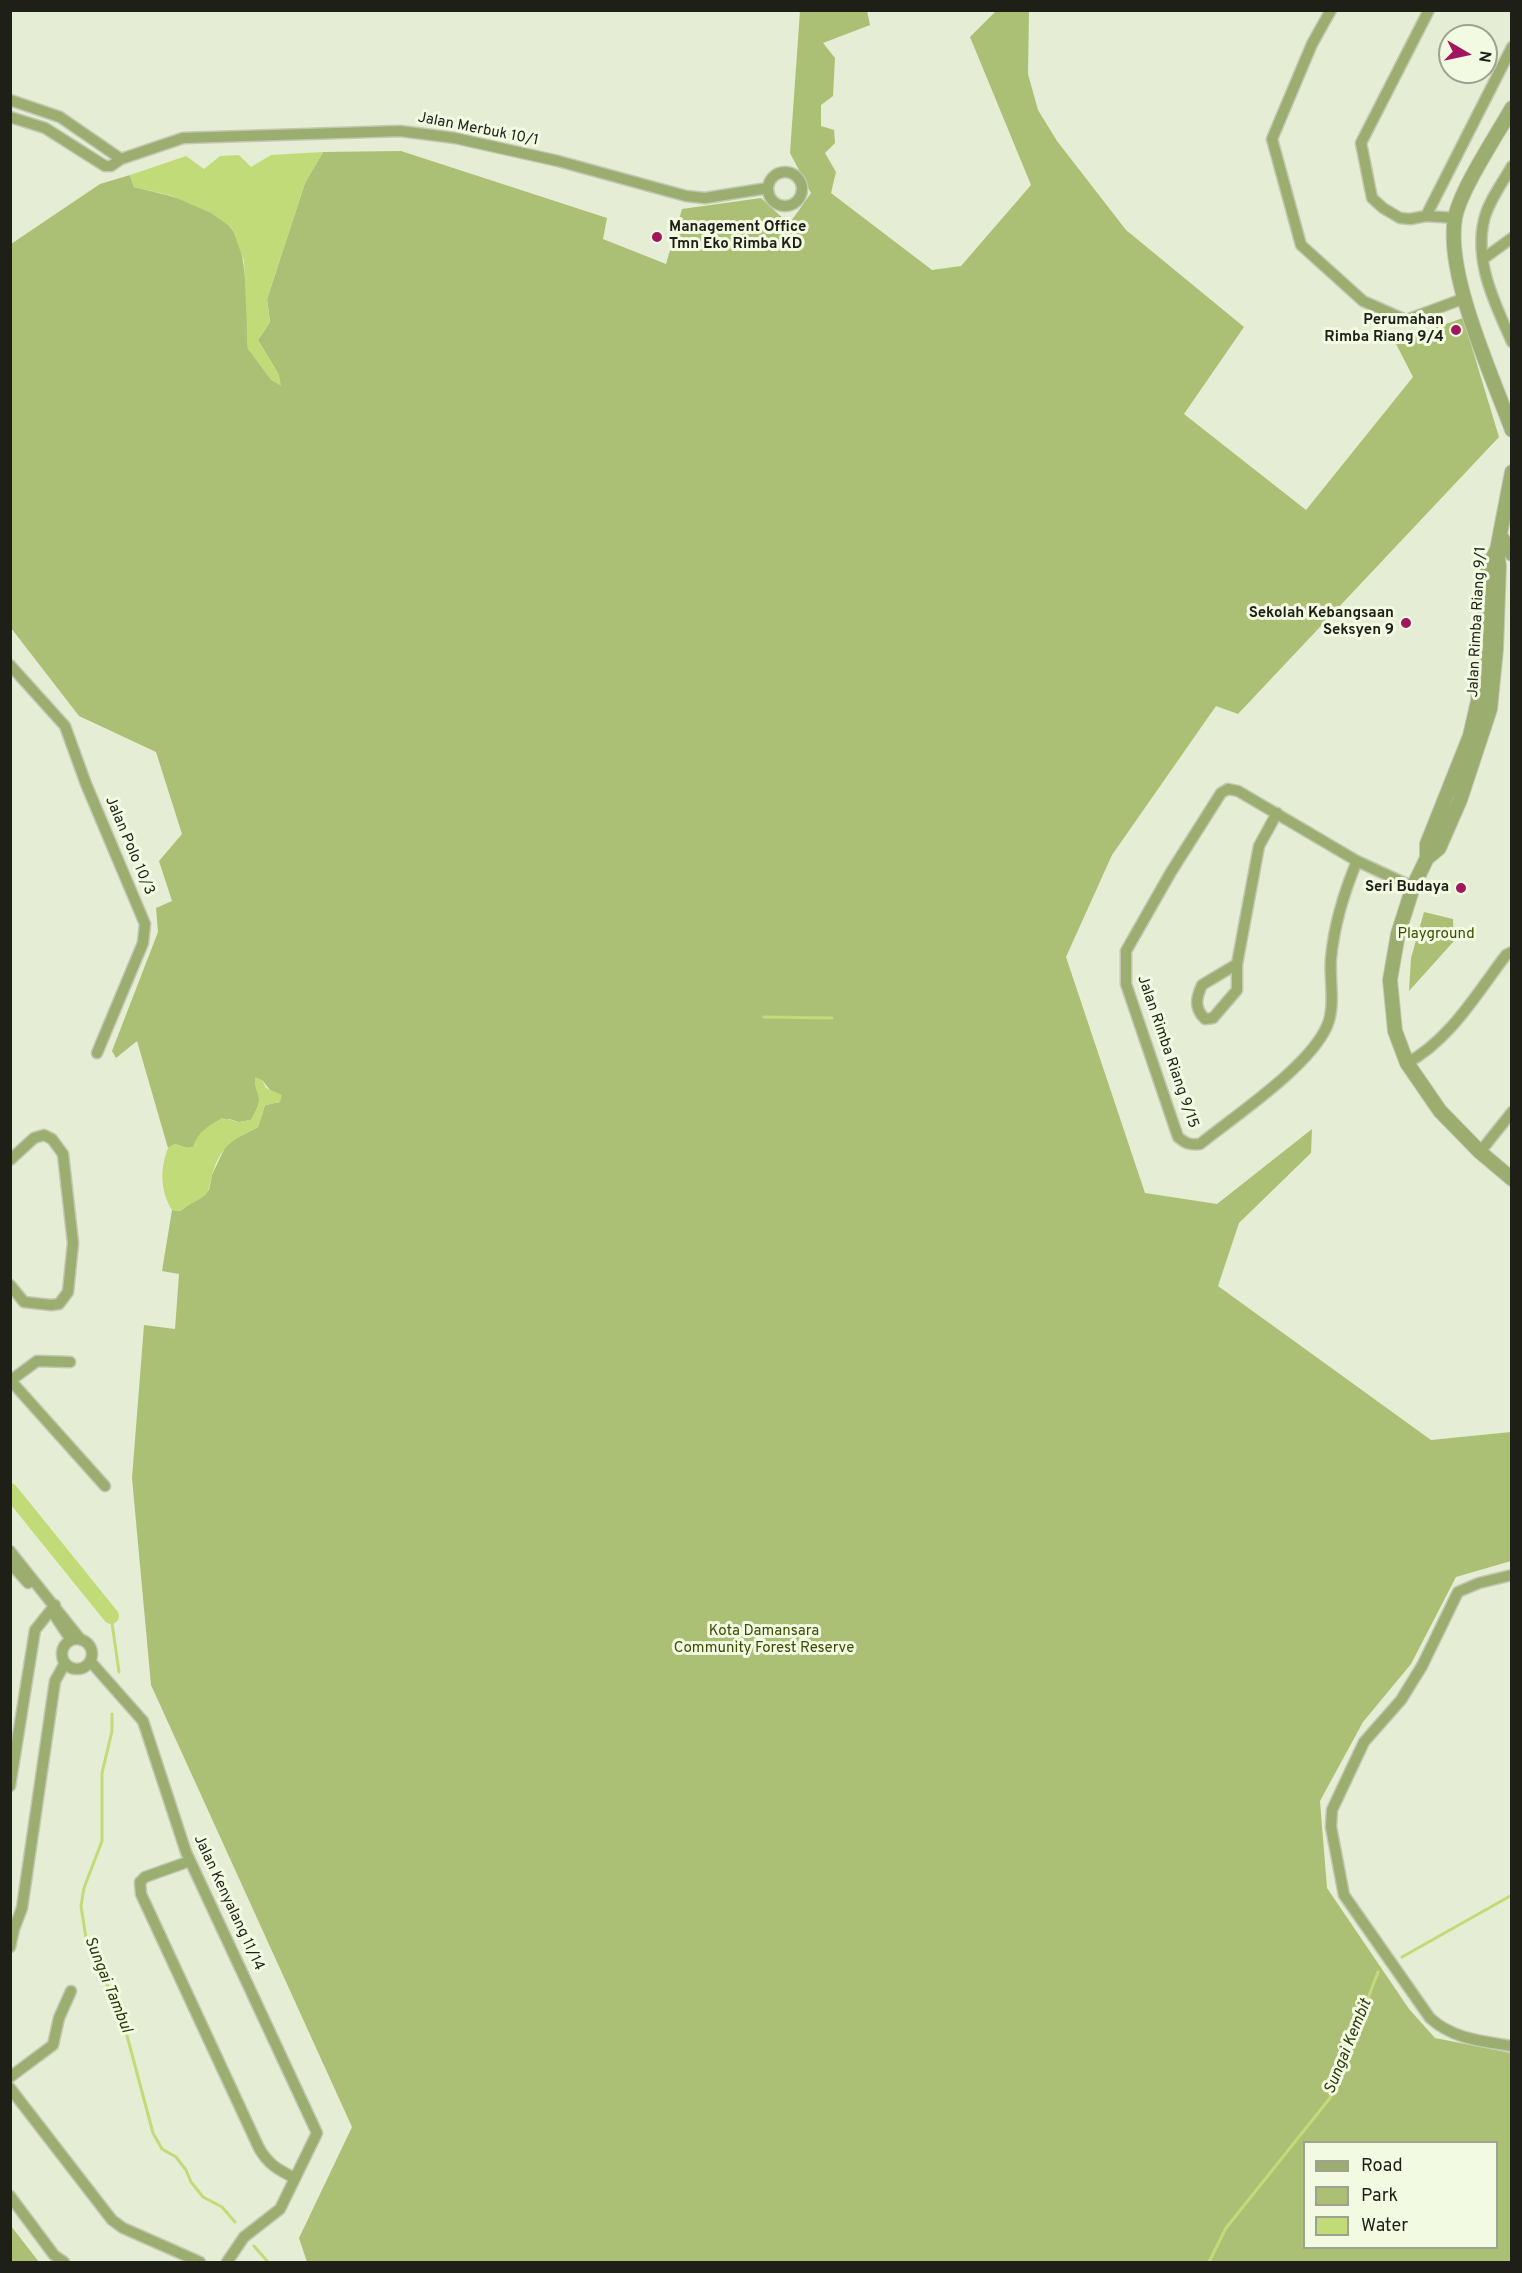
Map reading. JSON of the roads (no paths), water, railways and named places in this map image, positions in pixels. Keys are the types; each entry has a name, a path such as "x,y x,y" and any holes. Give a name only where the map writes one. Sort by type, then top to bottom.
{"street":[{"path":"1331,10 1312,44 1272,139 1300,245 1363,302 1406,320 1464,298"},
{"path":"1429,10 1361,142 1372,198 1383,208 1400,218 1426,216 1455,218"},
{"path":"1426,216 1512,46"},
{"path":"10,100 60,117 121,159"},
{"path":"1512,108 1462,199 1455,218 1454,258 1464,298 1512,430"},
{"name":"Jalan Merbuk 10/1","path":"10,117 45,128 105,166 111,166 121,159 183,138 400,131 446,136 558,161 686,196 705,198 768,188"},
{"path":"1512,165 1484,219 1482,259 1490,294 1512,342"},
{"path":"1482,259 1512,238"},
{"name":"Jalan Rimba Riang 9/1","path":"1512,472 1497,550 1500,566 1490,709 1454,798 1439,848 1427,858 1413,887 1398,934 1390,980 1395,1031 1407,1063 1440,1111 1480,1152 1512,1179"},
{"path":"1500,535 1512,554"},
{"path":"1454,798 1478,701 1500,566"},
{"path":"1498,592 1512,573"},
{"name":"Jalan Polo 10/3","path":"10,665 65,726 86,784 145,924 143,943 97,1053"},
{"name":"Jalan Rimba Riang 9/15","path":"1358,861 1348,881 1331,957 1331,1006 1327,1027 1307,1054 1285,1076 1200,1144 1185,1143 1178,1137 1126,984 1126,951 1171,872 1221,792 1228,789 1238,791 1358,861 1413,887"},
{"path":"1237,964 1202,985 1197,1004 1198,1012 1205,1019 1213,1018 1237,990 1237,964 1259,846 1277,813"},
{"path":"1407,1063 1428,1052 1441,1039 1506,955 1512,952"},
{"path":"1480,1152 1512,1112"},
{"path":"10,1160 34,1138 44,1135 52,1138 63,1154 73,1243 68,1292 59,1304 24,1302 10,1285"},
{"path":"70,1362 36,1360 11,1381 105,1486"},
{"path":"10,1551 76,1640 89,1646 90,1661 78,1669 65,1663"},
{"path":"10,1563 52,1607"},
{"path":"1512,1575 1466,1588 1453,1599 1413,1683 1358,1753 1335,1801 1330,1827 1344,1895 1430,2018 1442,2029 1458,2037 1512,2046"},
{"path":"10,1786 36,1630 52,1607"},
{"path":"10,1947 22,1908 55,1681 65,1663 62,1650 76,1640"},
{"name":"Jalan Kenyalang 11/14","path":"90,1661 143,1721 190,1861 317,2133 295,2178"},
{"path":"190,1861 145,1877 140,1882 141,1894 266,2161 275,2169 295,2178 280,2209 244,2237 227,2262"},
{"path":"10,2077 53,2045 59,2018 71,1991"},
{"path":"10,2088 112,2220 123,2228 200,2262"},
{"path":"10,2196 54,2255 64,2262"}],"water":[{"path":"323,152 305,183 267,299 270,322 258,340 279,375 281,386 271,380 248,349 244,261 232,228 211,213 172,196 134,187 130,175 186,156 204,169 220,156 239,155 251,167 271,155"},
{"path":"255,1077 262,1080 266,1088 282,1095 280,1102 265,1105 258,1127 234,1140 224,1150 215,1165 208,1191 204,1196 180,1211 172,1210 165,1195 162,1179 168,1148 175,1144 187,1148 193,1147 201,1133 222,1118 239,1122 251,1120 259,1101"}],"waterway":[{"path":"764,1017 832,1018"},
{"name":"Sungai Tambul","path":"10,1491 111,1616"},
{"name":"Sungai Tambul","path":"111,1616 119,1672"},
{"name":"Sungai Tambul","path":"112,1714 112,1731 102,1773 102,1841 84,1888 81,1906 86,1938 122,2017 153,2133 162,2149 176,2157 203,2197 222,2207 235,2222"},
{"name":"Sungai Kembit","path":"1402,1957 1512,1895"},
{"name":"Sungai Kembit","path":"1209,2262 1226,2228 1330,2098 1378,1972"},
{"name":"Sungai Tambul","path":"254,2246 268,2262"}],"place":[{"name":"Management Office Tmn Eko Rimba KD","path":"657,237"},
{"name":"Perumahan Rimba Riang 9/4","path":"1456,330"},
{"name":"Sekolah Kebangsaan Seksyen 9","path":"1406,623"},
{"name":"Seri Budaya","path":"1461,888"}],"park label":[{"name":"Playground","path":"1436,935"},
{"name":"Kota Damansara Community Forest Reserve","path":"764,1640"}]}
